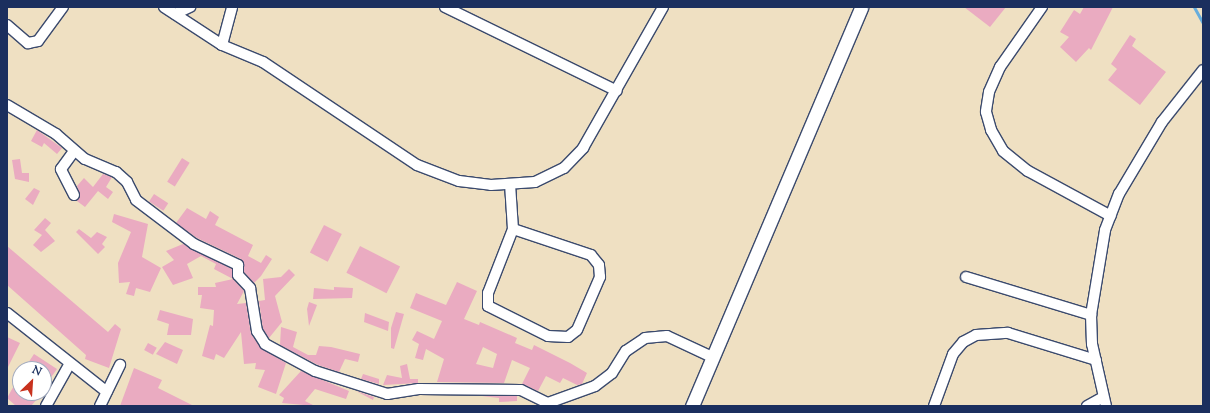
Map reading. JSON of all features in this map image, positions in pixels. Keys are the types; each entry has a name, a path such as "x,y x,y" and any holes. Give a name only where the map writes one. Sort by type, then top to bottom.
{"main road":[{"path":"692,406 861,7"}],"street":[{"path":"7,25 28,43 38,41 63,7"},
{"path":"164,7 222,45 264,62 417,165 459,181 510,184 535,182 564,168 583,148 617,91 663,7"},
{"path":"175,14 190,7"},
{"path":"222,45 232,7"},
{"path":"445,7 617,91"},
{"path":"1042,7 1000,67 989,92 986,112 991,130 1003,151 1028,171 1111,216"},
{"path":"1087,406 1105,402 1096,360 1091,315 1097,261 1111,216 1162,122 1203,70"},
{"path":"7,105 56,134 74,151 116,172 127,182 136,200 194,244 238,265 238,275 250,288 257,331 265,344 315,371 387,394 418,389 521,390 548,405 595,386 612,373 626,351 645,338 667,336 712,357"},
{"path":"74,151 61,168 74,194"},
{"path":"510,184 513,229 488,293 488,306 548,336 568,337 577,330 600,277 599,265 591,255 513,229"},
{"path":"966,277 1091,315"},
{"path":"7,313 69,366 107,392"},
{"path":"934,406 953,354 963,342 976,335 1008,333 1096,360"},
{"path":"100,406 120,365"},
{"path":"46,406 69,366"}],"building":[{"path":"964,7 1006,7 990,27"},
{"path":"1084,7 1113,7 1091,50 1089,48 1076,62 1060,47 1069,37 1060,32 1074,10 1080,14"},
{"path":"1130,35 1136,39 1132,46 1166,72 1140,105 1108,80 1117,69 1111,64"},
{"path":"37,130 62,148 57,154 44,143 42,147 31,141"},
{"path":"182,158 190,163 175,187 167,182"},
{"path":"20,159 22,173 29,173 29,182 15,179 12,160"},
{"path":"103,174 112,177 106,187 113,192 108,199 98,191 85,207 77,201 80,195 77,186 84,178 93,187"},
{"path":"34,188 40,191 33,205 25,199"},
{"path":"154,194 168,203 163,211 149,202"},
{"path":"187,208 206,219 210,211 219,217 215,225 253,245 248,256 261,263 266,255 272,259 261,276 254,283 244,272 241,259 197,238 176,223"},
{"path":"114,214 148,224 142,257 161,268 150,292 136,288 134,296 126,294 130,282 119,283 118,263 131,232 112,222"},
{"path":"45,218 51,223 45,230 55,241 41,252 33,245 42,235 34,230"},
{"path":"324,225 342,234 328,262 310,253"},
{"path":"79,229 91,238 97,232 107,237 102,244 105,247 98,254 76,232"},
{"path":"183,244 232,269 233,279 214,269 216,264 201,256 187,264 193,278 173,285 162,267 174,260 166,251"},
{"path":"7,246 108,332 115,324 121,329 109,368 85,359 86,355 7,285"},
{"path":"360,246 400,266 386,293 346,273"},
{"path":"289,269 295,275 275,296 282,322 269,338 263,329 259,301 265,300 263,279 281,277"},
{"path":"233,279 244,291 237,304 246,303 251,334 262,349 286,363 276,394 258,387 265,370 255,369 256,363 244,364 241,332 224,358 216,354 214,360 202,356 210,325 213,326 214,310 200,308 202,295 198,295 198,287 216,287 215,283"},
{"path":"457,282 477,291 464,319 479,325 480,322 517,338 515,343 532,350 534,345 570,363 587,373 582,384 577,385 563,378 560,383 546,376 538,391 522,384 530,368 512,360 504,383 437,382 444,359 426,349 423,360 415,358 419,344 412,340 417,331 434,339 442,321 410,308 416,293 446,305","holes":["483,347 497,354 493,368 476,364"]},
{"path":"334,287 353,288 352,298 313,299 314,288 334,290"},
{"path":"309,302 317,305 309,326 307,309"},
{"path":"160,310 193,319 191,335 167,335 169,324 157,320"},
{"path":"396,312 404,314 394,349 391,348 391,328"},
{"path":"365,313 389,322 388,331 364,322"},
{"path":"281,327 297,332 293,347 308,355 316,355 319,346 331,347 360,354 358,362 345,359 339,372 318,365 280,345"},
{"path":"7,337 20,343 7,369"},
{"path":"165,342 183,350 177,364 156,354"},
{"path":"148,343 157,348 153,355 144,350"},
{"path":"34,354 45,361 29,361"},
{"path":"407,364 410,379 418,379 418,383 383,385 387,375 402,378 400,366"},
{"path":"52,366 57,369 52,376"},
{"path":"134,368 162,380 158,388 194,406 120,406"},
{"path":"301,371 349,391 346,399 315,389 305,401 315,406 282,403 284,398 279,395"},
{"path":"363,374 379,379 379,384 361,379"},
{"path":"12,389 12,401 35,401 31,406 16,406 7,398"},
{"path":"356,391 374,397 373,400"},
{"path":"482,396 517,396 517,401 499,402 499,398"}],"waterway":[{"path":"1194,7 1203,23"}]}
